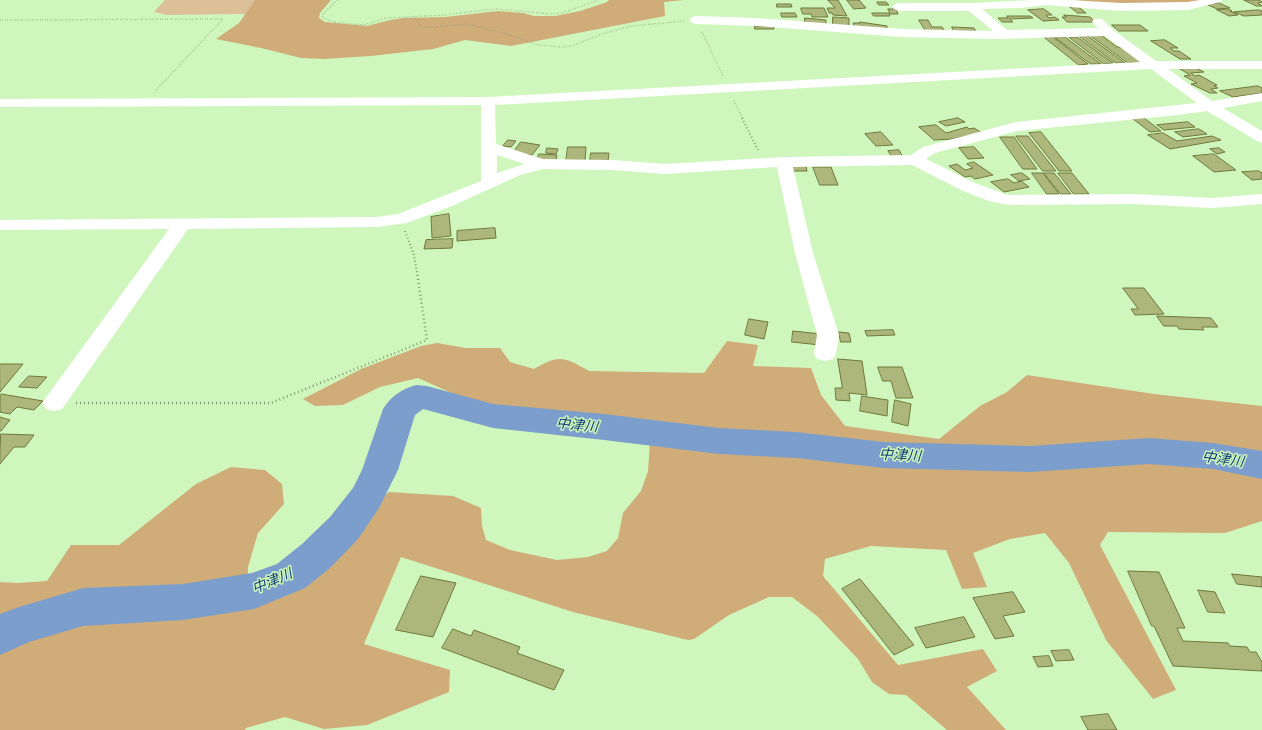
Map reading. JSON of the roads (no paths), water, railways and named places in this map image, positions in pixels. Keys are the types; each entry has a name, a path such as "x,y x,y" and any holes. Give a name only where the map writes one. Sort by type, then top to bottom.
{"street":[{"path":"898,7 972,7 1021,5 1045,2 1122,7 1188,6 1216,0"},
{"path":"1080,4 1108,32 1211,106 1262,138"},
{"path":"972,7 1004,34"},
{"path":"696,20 757,22 931,34 996,35 1108,32"},
{"path":"0,103 488,101 1155,65 1262,65"},
{"path":"1243,65 1247,71 1256,78"},
{"path":"915,160 929,150 1016,127 1176,111 1262,97"},
{"path":"488,101 489,182"},
{"path":"489,147 542,164"},
{"path":"0,225 376,222 401,219 446,202 514,172 542,164 612,165 665,169 784,162 915,160 969,187 995,197 1008,200 1134,199 1212,203 1262,199"},
{"path":"784,162 804,253 828,336 825,354"},
{"path":"54,403 182,224"}],"waterway":[{"name":"中津川","path":"0,635 19,626 83,607 183,602 254,591 291,576 316,556 344,528 366,498 380,470 400,409 416,397 427,398 493,416 604,427 719,441 796,445 884,455 1030,459 1149,451 1213,456 1262,465"}]}
